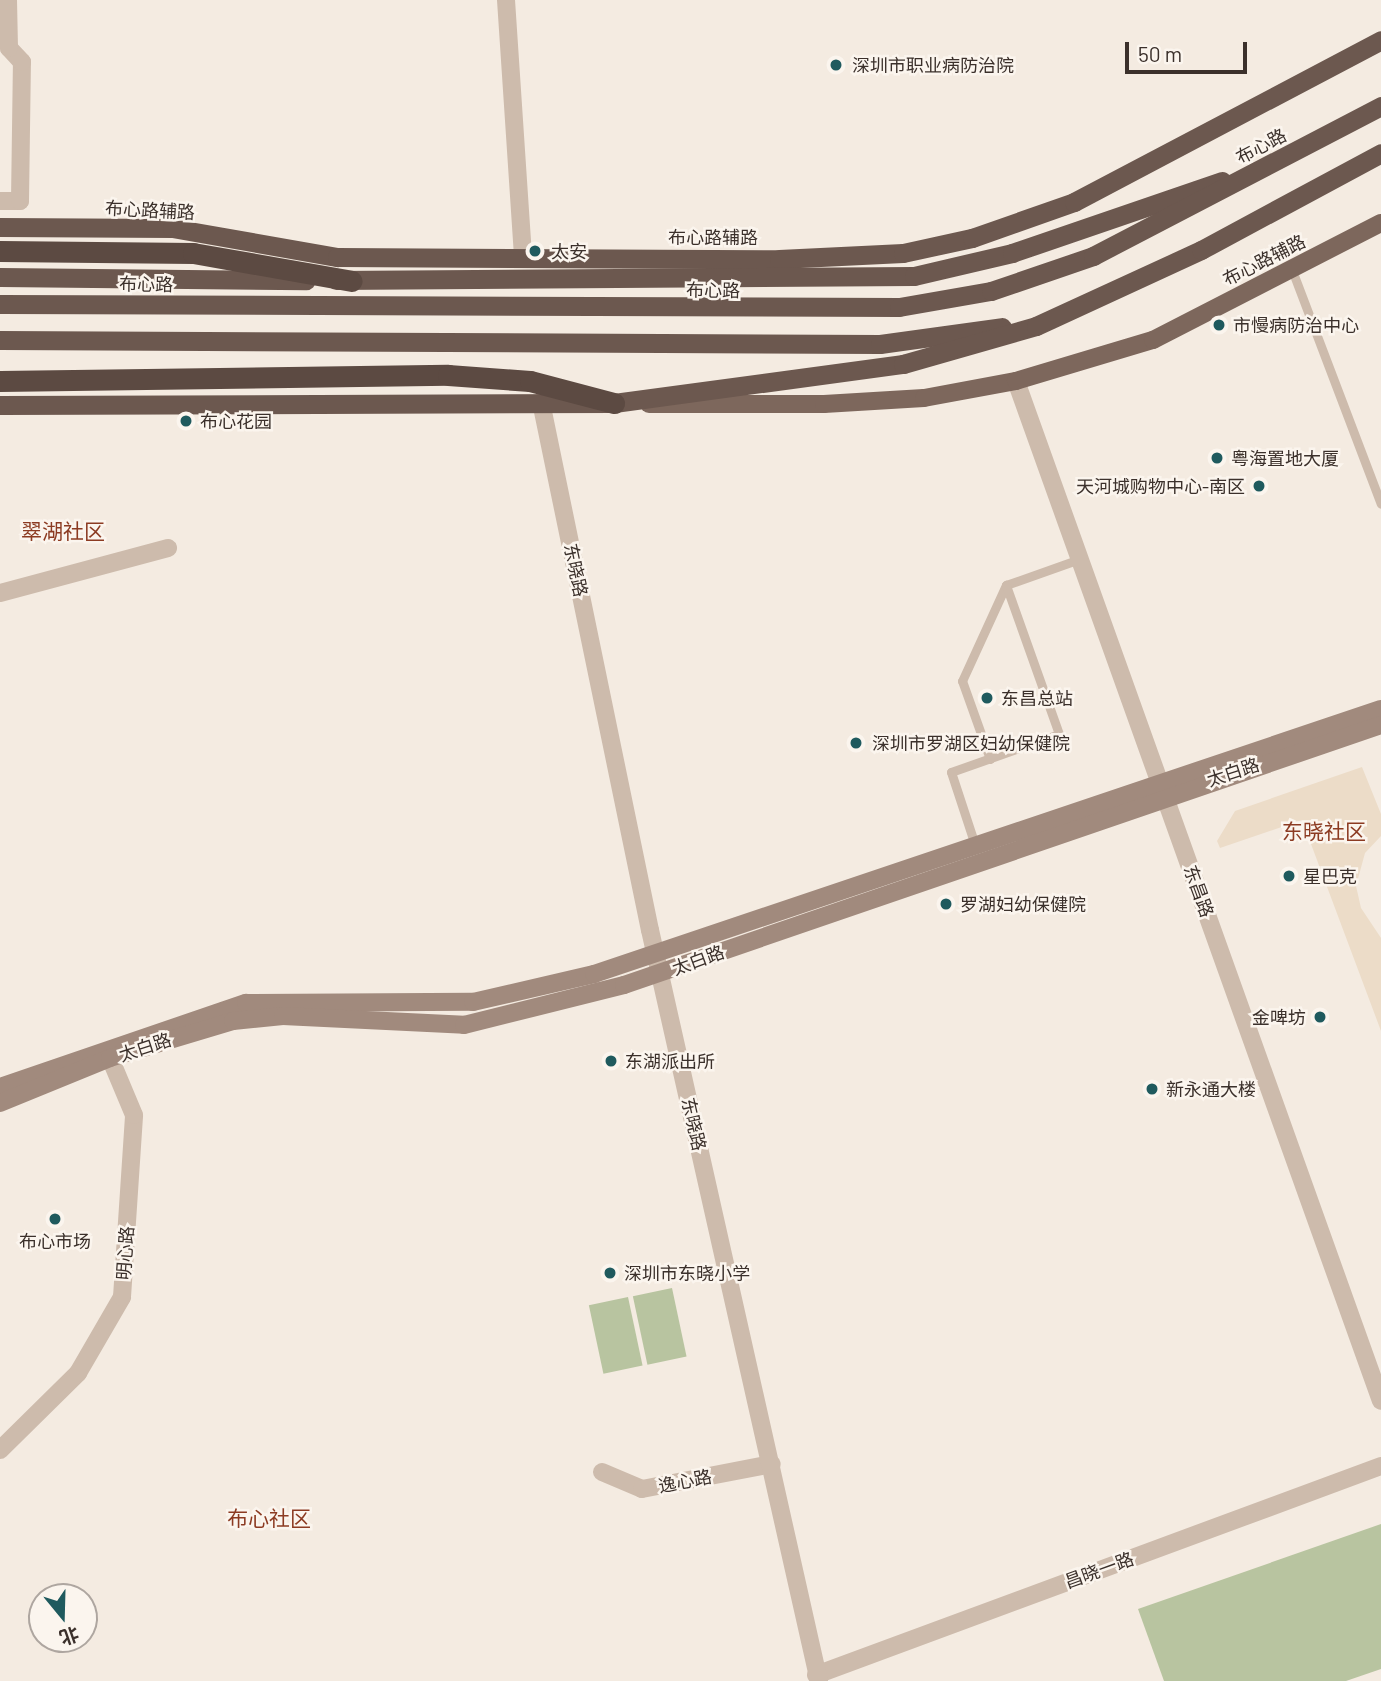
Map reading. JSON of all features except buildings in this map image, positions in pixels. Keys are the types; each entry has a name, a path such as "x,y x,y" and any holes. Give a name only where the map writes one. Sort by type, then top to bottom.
{"highway":[{"name":"布心路辅路","path":"0,227 172,228 337,257 833,258 972,239 1128,177 1381,40"},
{"name":"布心路","path":"0,304 899,307 991,291 1057,270 1381,106"},
{"path":"0,381 448,375 530,382 614,403 930,358 1001,338 1201,250 1381,153"},
{"path":"0,276 352,281 914,276 1012,253 1269,165"},
{"path":"0,251 193,253 352,281"},
{"path":"0,340 880,345 996,328 1094,298"},
{"name":"布心路辅路","path":"0,405 614,403"}],"main road":[{"name":"布心路辅路","path":"614,403 824,404 924,398 1016,381 1153,340 1381,223"},
{"name":"太白路","path":"0,1087 246,1003 473,1002 657,956 978,853 1381,709"},
{"name":"太白路","path":"1162,789 1381,725"},
{"name":"太白路","path":"0,1103 110,1058 244,1019 486,1022 660,974 978,853"}],"street":[{"path":"0,201 20,201 22,62 4,48 8,0"},
{"path":"506,0 523,257"},
{"name":"东昌路","path":"1016,381 1381,1401"},
{"name":"东晓路","path":"541,402 660,974 772,1464 817,1678"},
{"path":"0,593 168,548"},
{"name":"明心路","path":"0,1450 78,1373 122,1297 134,1115 110,1058"},
{"name":"逸心路","path":"602,1472 642,1489 772,1464"},
{"name":"昌晓一路","path":"817,1678 1381,1466"}],"lane":[{"path":"1292,270 1381,503"},
{"path":"990,759 962,681 1006,586 1080,559"},
{"path":"978,853 951,772 1059,734 1006,586"}],"green space":[{"path":"672,1288 687,1356 647,1365 633,1296"},
{"path":"628,1297 643,1365 603,1374 589,1305"},
{"path":"1381,1524 1381,1669 1346,1681 1164,1681 1138,1609"}],"shaded area":[{"path":"1362,767 1381,814 1381,836 1365,853 1356,886 1361,908 1381,938 1381,1031 1302,820 1220,848 1217,841 1235,811"}],"place":[{"name":"深圳市职业病防治院","path":"836,65"},
{"name":"太安","path":"535,251"},
{"name":"市慢病防治中心","path":"1219,325"},
{"name":"布心花园","path":"186,421"},
{"name":"粤海置地大厦","path":"1217,458"},
{"name":"天河城购物中心-南区","path":"1259,486"},
{"name":"东昌总站","path":"987,698"},
{"name":"深圳市罗湖区妇幼保健院","path":"856,743"},
{"name":"星巴克","path":"1289,876"},
{"name":"罗湖妇幼保健院","path":"946,904"},
{"name":"金啤坊","path":"1320,1017"},
{"name":"东湖派出所","path":"611,1061"},
{"name":"新永通大楼","path":"1152,1089"},
{"name":"布心市场","path":"55,1219"},
{"name":"深圳市东晓小学","path":"610,1273"}],"district":[{"name":"翠湖社区","path":"63,531"},
{"name":"东晓社区","path":"1324,831"},
{"name":"布心社区","path":"269,1518"}]}
